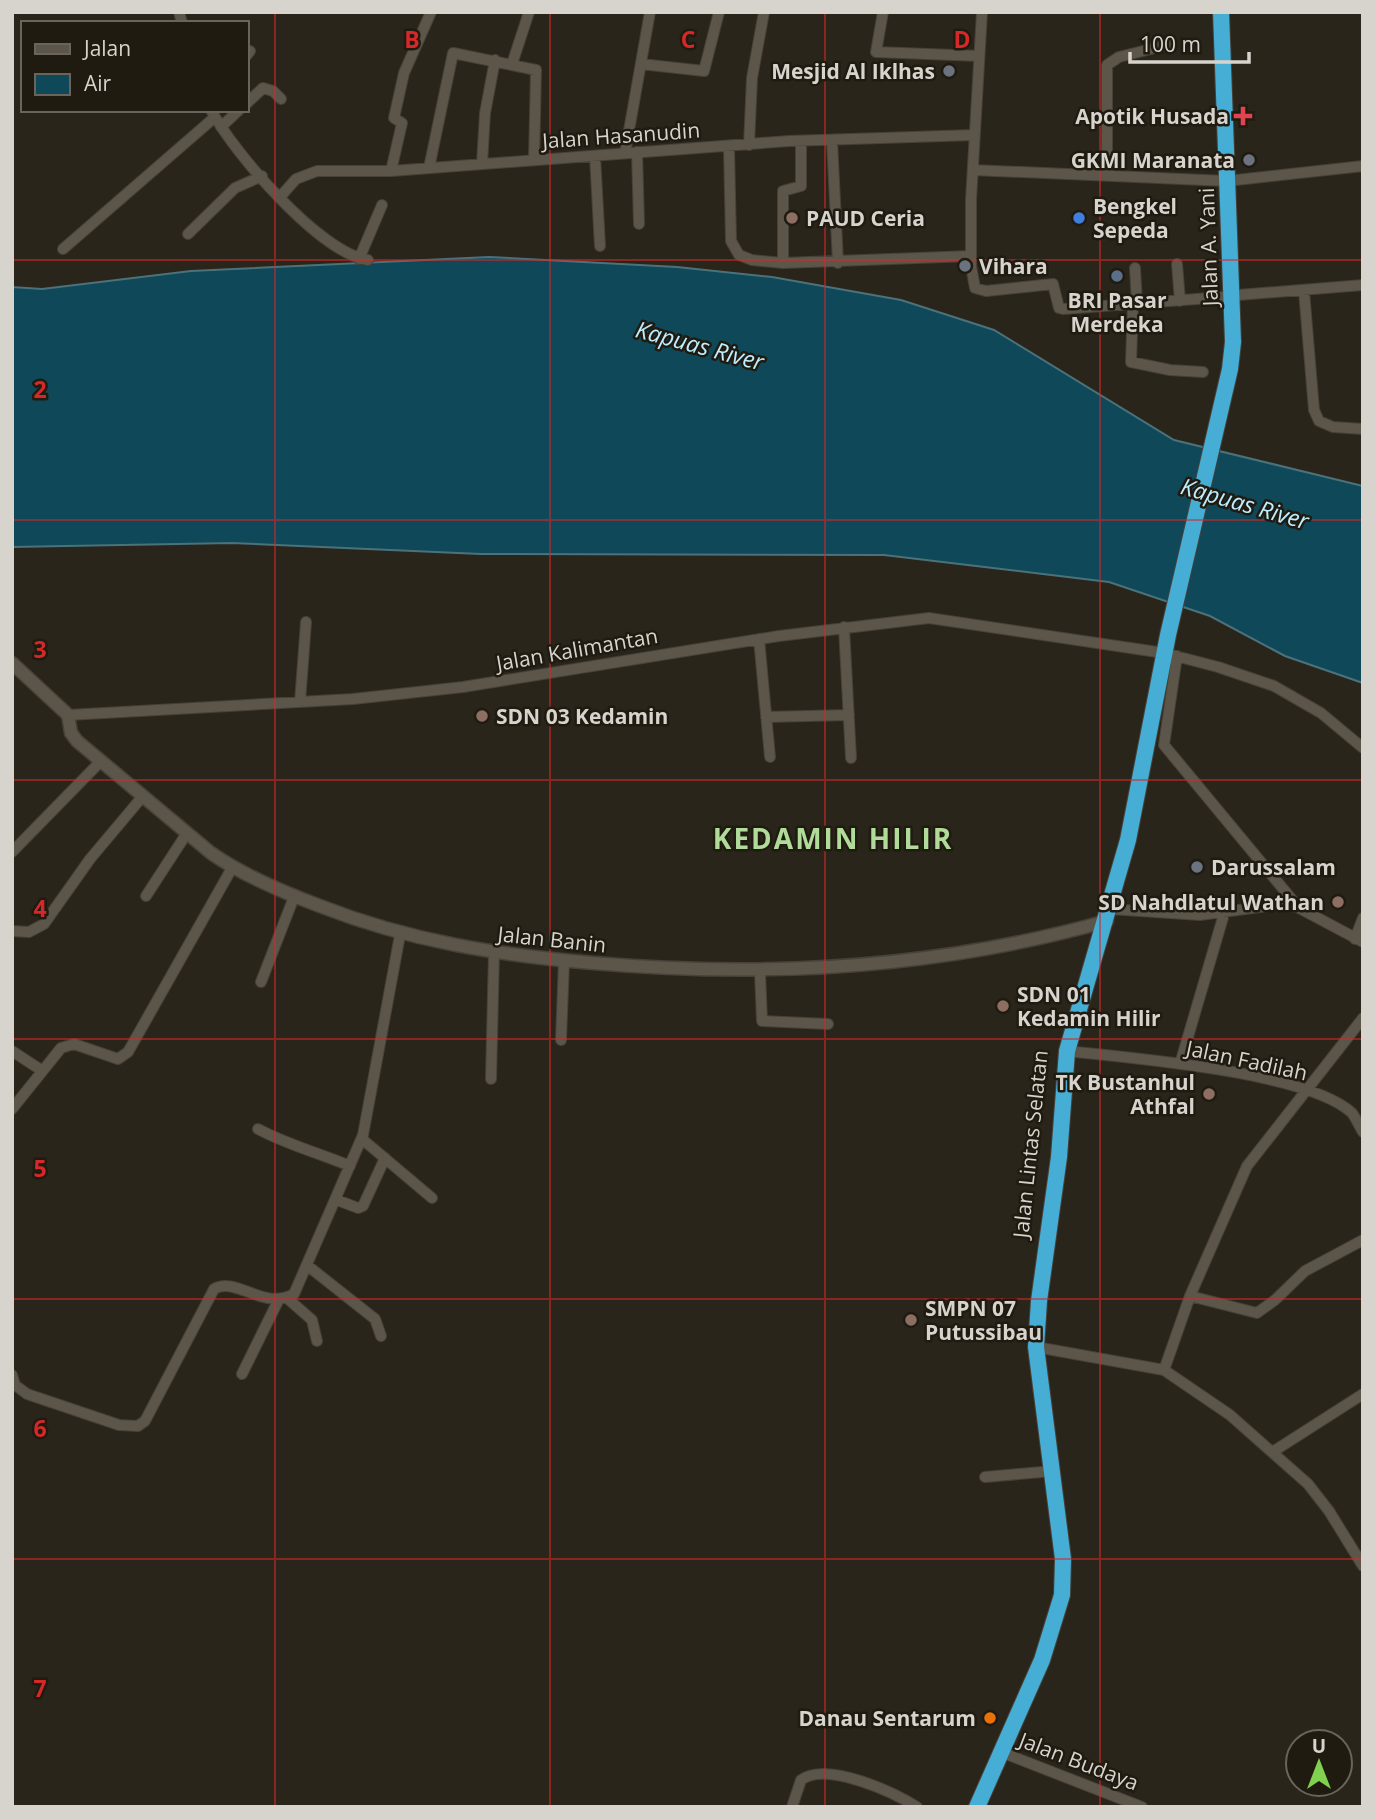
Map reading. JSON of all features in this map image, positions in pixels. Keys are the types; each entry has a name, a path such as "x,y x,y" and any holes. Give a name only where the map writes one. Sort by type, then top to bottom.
{"highway":[{"name":"Jalan A. Yani","path":"1168,635 1225,395 1233,342 1221,12"},
{"name":"Jalan Lintas Selatan","path":"968,1807 1033,1659 1054,1592 1055,1559 1042,1472 1036,1347 1052,1184 1068,1051 1107,910 1126,825 1130,821 1170,654 1168,635"},
{"name":"Jalan Lintas Selatan","path":"977,1807 1042,1660 1062,1595 1063,1559 1040,1422 1030,1332 1052,1184 1058,1051 1107,910"}],"street":[{"path":"391,171 402,123 394,118 399,89 431,12"},
{"path":"512,64 528,12"},
{"path":"625,153 650,12"},
{"path":"641,64 704,71 719,12"},
{"path":"749,145 752,78 764,12"},
{"path":"883,12 876,52 979,56"},
{"path":"982,12 974,135 971,256 972,282 978,290 1048,283 1056,287 1058,305 1063,309 1223,297"},
{"path":"1107,175 1107,65 1119,57 1171,44"},
{"path":"429,168 453,52 536,70 534,160"},
{"path":"482,164 485,113 495,60"},
{"path":"248,102 263,88 273,91 281,99"},
{"path":"222,127 237,112"},
{"path":"63,249 213,114 280,197 315,232 338,249 363,260 382,205"},
{"name":"Jalan Hasanudin","path":"280,197 296,179 317,171 391,171 801,141 974,135"},
{"path":"832,140 838,263"},
{"path":"783,263 783,191 801,186 801,141"},
{"path":"729,147 732,247 738,255 752,260 783,263 971,256"},
{"path":"637,152 639,224"},
{"path":"595,156 600,246"},
{"path":"973,170 1227,181 1363,166"},
{"path":"188,234 225,196 241,184 262,176"},
{"path":"1177,264 1180,301"},
{"path":"1135,268 1131,362 1170,370 1203,372"},
{"path":"1238,295 1363,285"},
{"path":"1304,291 1314,410 1319,421 1333,427 1363,429"},
{"name":"Jalan Kalimantan","path":"68,715 300,702 463,687 759,639 929,618 1170,654 1274,687 1321,713 1363,748"},
{"path":"300,702 306,622"},
{"path":"844,627 851,758"},
{"path":"759,639 769,757"},
{"path":"1170,654 1164,745 1227,825 1299,908"},
{"path":"12,663 68,715"},
{"name":"Jalan Banin","path":"68,715 71,733 101,761 232,867 295,897 400,934 494,953 564,961 760,972 956,953 1107,910 1224,914 1283,904 1299,908 1359,941"},
{"path":"766,717 849,715"},
{"path":"12,852 101,761"},
{"path":"12,931 29,932 44,924 90,859 143,796"},
{"path":"146,896 187,833"},
{"path":"12,1109 41,1070 68,1045 81,1045 118,1059 128,1052 232,867"},
{"path":"261,982 295,897"},
{"path":"1180,1065 1224,914"},
{"path":"1359,941 1363,918"},
{"path":"12,1375 15,1385 27,1394 119,1425 138,1426 145,1421 214,1289 227,1285 267,1300 283,1299 293,1294 308,1266 362,1139 400,934"},
{"path":"491,1079 494,953"},
{"path":"561,1040 564,961"},
{"path":"760,972 762,1021 828,1024"},
{"path":"1164,1370 1190,1296 1247,1166 1363,1018"},
{"path":"12,1051 41,1070"},
{"name":"Jalan Fadilah","path":"1068,1051 1264,1079 1304,1090 1346,1110 1353,1114 1363,1132"},
{"path":"258,1129 287,1145 309,1148 350,1166"},
{"path":"362,1139 432,1198"},
{"path":"337,1200 358,1208 363,1206 385,1158"},
{"path":"1190,1296 1257,1312 1275,1300 1305,1271 1363,1240"},
{"path":"308,1266 375,1319 381,1336"},
{"path":"283,1299 312,1320 317,1341"},
{"path":"242,1374 283,1299"},
{"path":"1036,1347 1164,1370 1230,1415 1274,1451 1308,1484 1329,1511 1363,1566"},
{"path":"1274,1451 1363,1394"},
{"path":"985,1477 1042,1472"},
{"name":"Jalan Budaya","path":"1001,1752 1142,1807"},
{"path":"792,1807 801,1780 814,1776 867,1782 886,1788 917,1807"}],"water":[{"name":"Kapuas River","path":"489,257 677,267 772,277 901,300 994,330 1174,440 1363,486 1363,683 1285,656 1210,616 1109,582 884,555 481,554 232,543 12,547 12,287 42,289 191,271"}],"place":[{"name":"Mesjid Al Iklhas","path":"949,71"},
{"name":"Apotik Husada","path":"1243,116"},
{"name":"GKMI Maranata","path":"1249,160"},
{"name":"PAUD Ceria","path":"792,218"},
{"name":"Bengkel Sepeda","path":"1079,218"},
{"name":"Vihara","path":"965,266"},
{"name":"BRI Pasar Merdeka","path":"1117,276"},
{"name":"SDN 03 Kedamin","path":"482,716"},
{"name":"Darussalam","path":"1197,867"},
{"name":"SD Nahdlatul Wathan","path":"1338,902"},
{"name":"SDN 01 Kedamin Hilir","path":"1003,1006"},
{"name":"TK Bustanhul Athfal","path":"1209,1094"},
{"name":"SMPN 07 Putussibau","path":"911,1320"},
{"name":"Danau Sentarum","path":"990,1718"}],"district":[{"name":"KEDAMIN HILIR","path":"833,838"}]}
